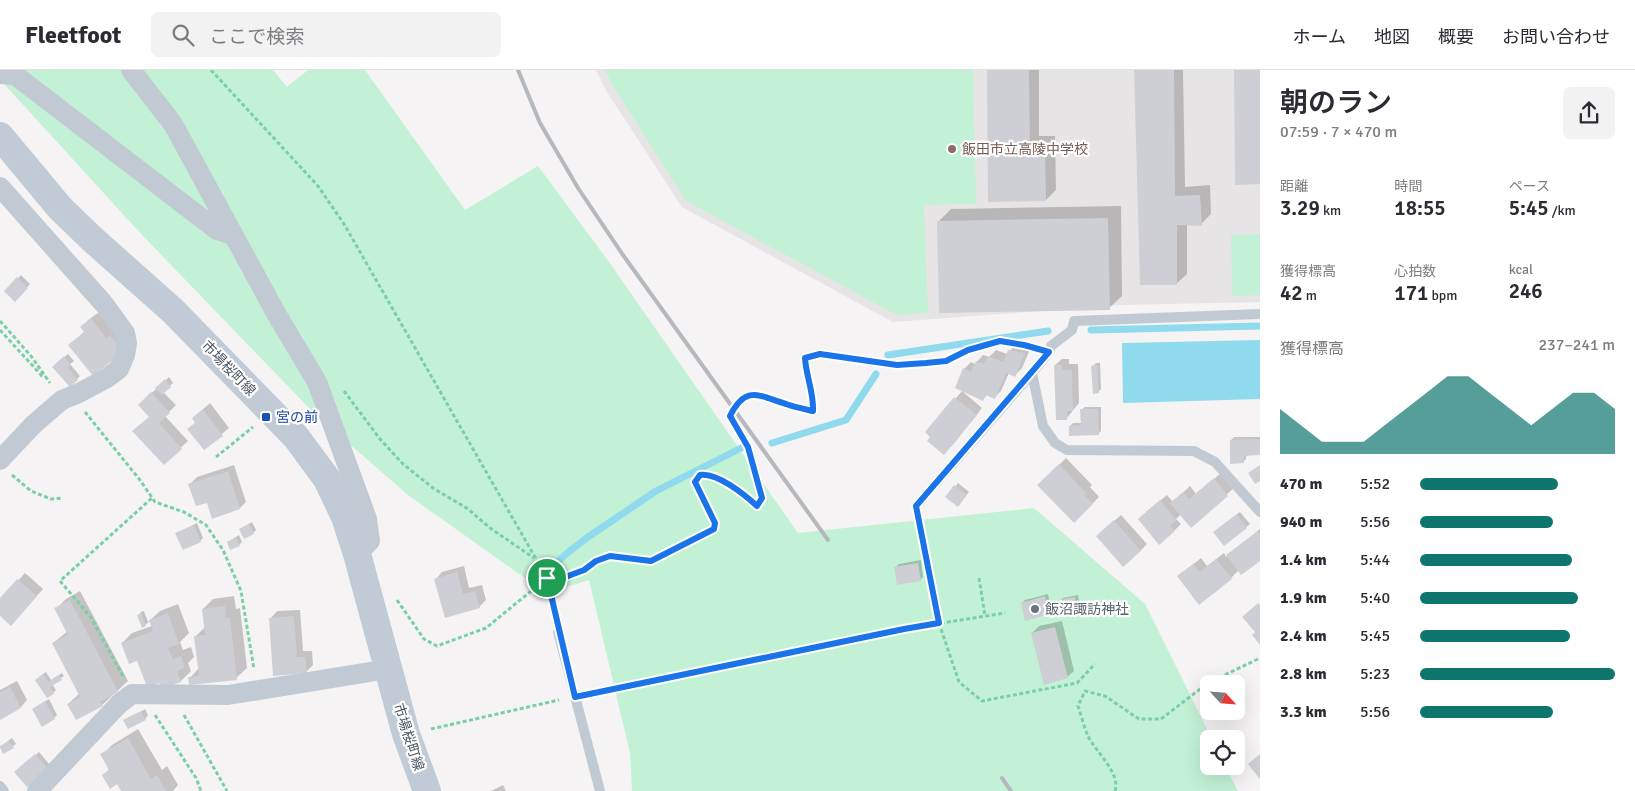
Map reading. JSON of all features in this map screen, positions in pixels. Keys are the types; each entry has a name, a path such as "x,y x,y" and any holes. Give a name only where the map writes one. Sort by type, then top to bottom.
{"main road":[{"name":"市場桜町線","path":"0,136 60,208 173,311 296,437 327,479 345,517 357,554 406,734 427,791"}],"street":[{"path":"131,70 173,124 277,314 317,382 367,519 370,541 357,554"},
{"path":"0,74 14,75 216,230 233,234"},
{"path":"0,187 104,304 125,333 127,343 120,369 107,378 67,398 34,424 4,466"},
{"path":"37,791 119,704 137,694 228,695 388,669"}],"lane":[{"path":"916,506 1032,373 1049,352 1051,346 1072,330 1074,321 1260,314"},
{"path":"1032,373 1043,426 1055,443 1067,450 1194,451 1215,462 1260,512"},
{"path":"558,632 600,791"},
{"path":"0,786 4,791"}],"path":[{"path":"210,70 318,186 344,224 547,578 558,632"},
{"path":"0,321 31,356 45,376 67,398 155,502 184,512 206,525 223,550 241,591 257,690"},
{"path":"0,330 42,376 45,376"},
{"path":"392,593 424,639 437,646 486,628 547,578 568,576 584,570 596,561 610,556 651,561 714,529 715,523 695,482 700,475 706,474 743,493 757,506 762,498 748,447 730,416 737,403 748,396 760,394 785,404 813,411 813,399 806,373 805,358 820,354 897,365 926,363 946,361 968,350 1000,341 1049,352"},
{"path":"342,388 380,439 403,464 433,488 468,509 490,528 536,559"},
{"path":"216,457 254,426"},
{"path":"4,466 30,491 51,499 63,498"},
{"path":"152,498 60,581 90,616 137,694 196,778 202,791"},
{"path":"916,506 939,623 959,682 982,701 1077,683 1095,664"},
{"path":"979,578 985,616"},
{"path":"443,726 904,629 1005,613"},
{"path":"1115,791 1117,786 1106,761 1088,736 1078,706 1086,691 1105,696 1139,719 1160,719 1208,683 1260,658"},
{"path":"178,712 186,716 227,791"}],"shaded area":[{"name":"飯田市立高陵中学校","path":"596,70 1260,70 1260,302 1121,305 893,322 682,207 607,92"}],"green space":[{"path":"8,70 273,70 287,87 308,70 365,70 465,210 538,166 609,262 798,533 1034,508 1145,604 1200,715 1200,720 1203,720 1208,730 1200,730 1200,775 1230,775 1238,791 632,791 630,753 589,580 546,593 408,495 314,413 143,236 5,85"},
{"path":"605,70 973,70 976,204 924,205 928,313 897,315 686,201"},
{"path":"1260,234 1260,295 1232,296 1231,235"}],"water":[{"path":"1260,340 1260,399 1123,403 1122,343"}],"building":[{"path":"987,70 1029,70 1030,146 1045,146 1046,201 988,202"},
{"path":"1134,70 1174,70 1175,196 1200,195 1202,226 1177,225 1177,285 1140,285"},
{"path":"1234,70 1260,70 1260,184 1235,185"},
{"path":"1108,218 1110,310 939,313 937,221"},
{"path":"17,277 28,288 15,302 4,291"},
{"path":"91,318 106,338 110,335 123,352 93,376 68,345 84,332 80,327"},
{"path":"1008,350 1025,353 1015,377 1006,373 995,399 986,395 983,401 955,388 963,368 971,372 976,361 984,364 988,356 1003,362"},
{"path":"64,356 71,365 68,368 78,380 70,387 52,367"},
{"path":"1054,365 1062,365 1062,370 1072,370 1073,411 1067,411 1067,420 1056,420"},
{"path":"1097,365 1099,393 1093,394 1091,366"},
{"path":"165,379 171,387 162,395 155,388"},
{"path":"151,392 170,413 159,423 182,449 164,465 132,431 149,417 138,405"},
{"path":"954,397 977,415 944,455 927,441 930,437 925,432"},
{"path":"203,409 223,436 204,450 187,429 195,423 192,418"},
{"path":"1080,409 1098,409 1099,435 1069,436 1069,426 1081,425"},
{"path":"1260,439 1260,455 1244,456 1244,463 1230,464 1230,440"},
{"path":"1059,464 1086,493 1084,495 1093,504 1074,523 1037,485"},
{"path":"1260,465 1260,481 1255,484 1248,473"},
{"path":"228,471 240,509 212,519 207,503 196,506 188,484"},
{"path":"1214,478 1228,496 1191,528 1170,503 1183,492 1189,499"},
{"path":"954,485 967,495 958,507 945,497"},
{"path":"1160,500 1176,520 1170,526 1175,531 1159,545 1138,519"},
{"path":"1237,514 1247,528 1224,546 1213,532"},
{"path":"1114,520 1141,551 1123,567 1096,536"},
{"path":"249,524 254,534 244,539 239,529"},
{"path":"194,525 201,542 183,550 175,533"},
{"path":"1258,531 1260,534 1260,561 1241,575 1226,555"},
{"path":"236,537 240,546 230,550 227,542"},
{"path":"1216,559 1232,579 1199,605 1177,576 1193,564 1200,572"},
{"path":"918,563 921,581 897,585 894,567"},
{"path":"457,572 463,594 475,591 480,608 445,618 434,579"},
{"path":"17,579 37,596 11,626 0,616 0,598"},
{"name":"飯沼諏訪神社","path":"1045,596 1050,614 1025,621 1021,603"},
{"path":"1075,597 1077,610 1060,613 1058,600"},
{"path":"70,600 118,692 100,702 103,706 76,720 67,704 80,697 52,643 68,635 54,608"},
{"path":"1258,603 1260,605 1260,645 1252,635 1255,632 1242,617"},
{"path":"225,606 226,618 230,618 237,680 189,685 188,677 199,676 194,636 205,635 202,609"},
{"path":"141,613 146,626 142,628 137,615"},
{"path":"168,613 179,644 168,648 173,659 181,656 185,668 177,671 181,682 161,689 159,683 147,687 137,661 129,664 121,643 153,631 149,620"},
{"path":"294,616 297,657 305,657 307,673 273,676 269,618"},
{"path":"1055,627 1068,678 1044,685 1031,633"},
{"path":"43,674 48,682 59,675 62,680 50,687 54,694 47,698 35,680"},
{"path":"10,687 21,708 0,720 0,692"},
{"path":"45,701 55,719 42,727 32,709"},
{"path":"141,711 146,720 128,729 123,720"},
{"path":"128,738 151,779 157,775 166,791 121,791 117,784 110,789 102,775 109,770 100,754"},
{"path":"9,741 14,748 3,754 0,746"},
{"path":"35,754 48,769 27,787 14,772"},
{"path":"1260,754 1260,779 1248,764"}],"waterway":[{"path":"1091,330 1260,326"},
{"path":"888,355 1048,331"},
{"path":"772,443 846,420 876,374"},
{"path":"550,569 588,537 656,491 743,447"}],"railway":[{"path":"518,70 540,123 578,188 623,255 828,540"},
{"path":"1002,778 1011,791"}],"place":[{"name":"飯田市立高陵中学校","path":"952,149"},
{"name":"宮の前","path":"266,417"},
{"name":"飯沼諏訪神社","path":"1035,609"}],"route":[{"path":"1000,341 1049,352 916,506 939,623 575,697 558,632 547,578 568,576 584,570 596,561 610,556 651,561 714,529 715,523 695,482 700,475 706,474 743,493 757,506 762,498 748,447 730,416 737,403 748,396 760,394 785,404 813,411 813,399 806,373 805,358 820,354 897,365 926,363 946,361 968,350 1000,341"}]}
